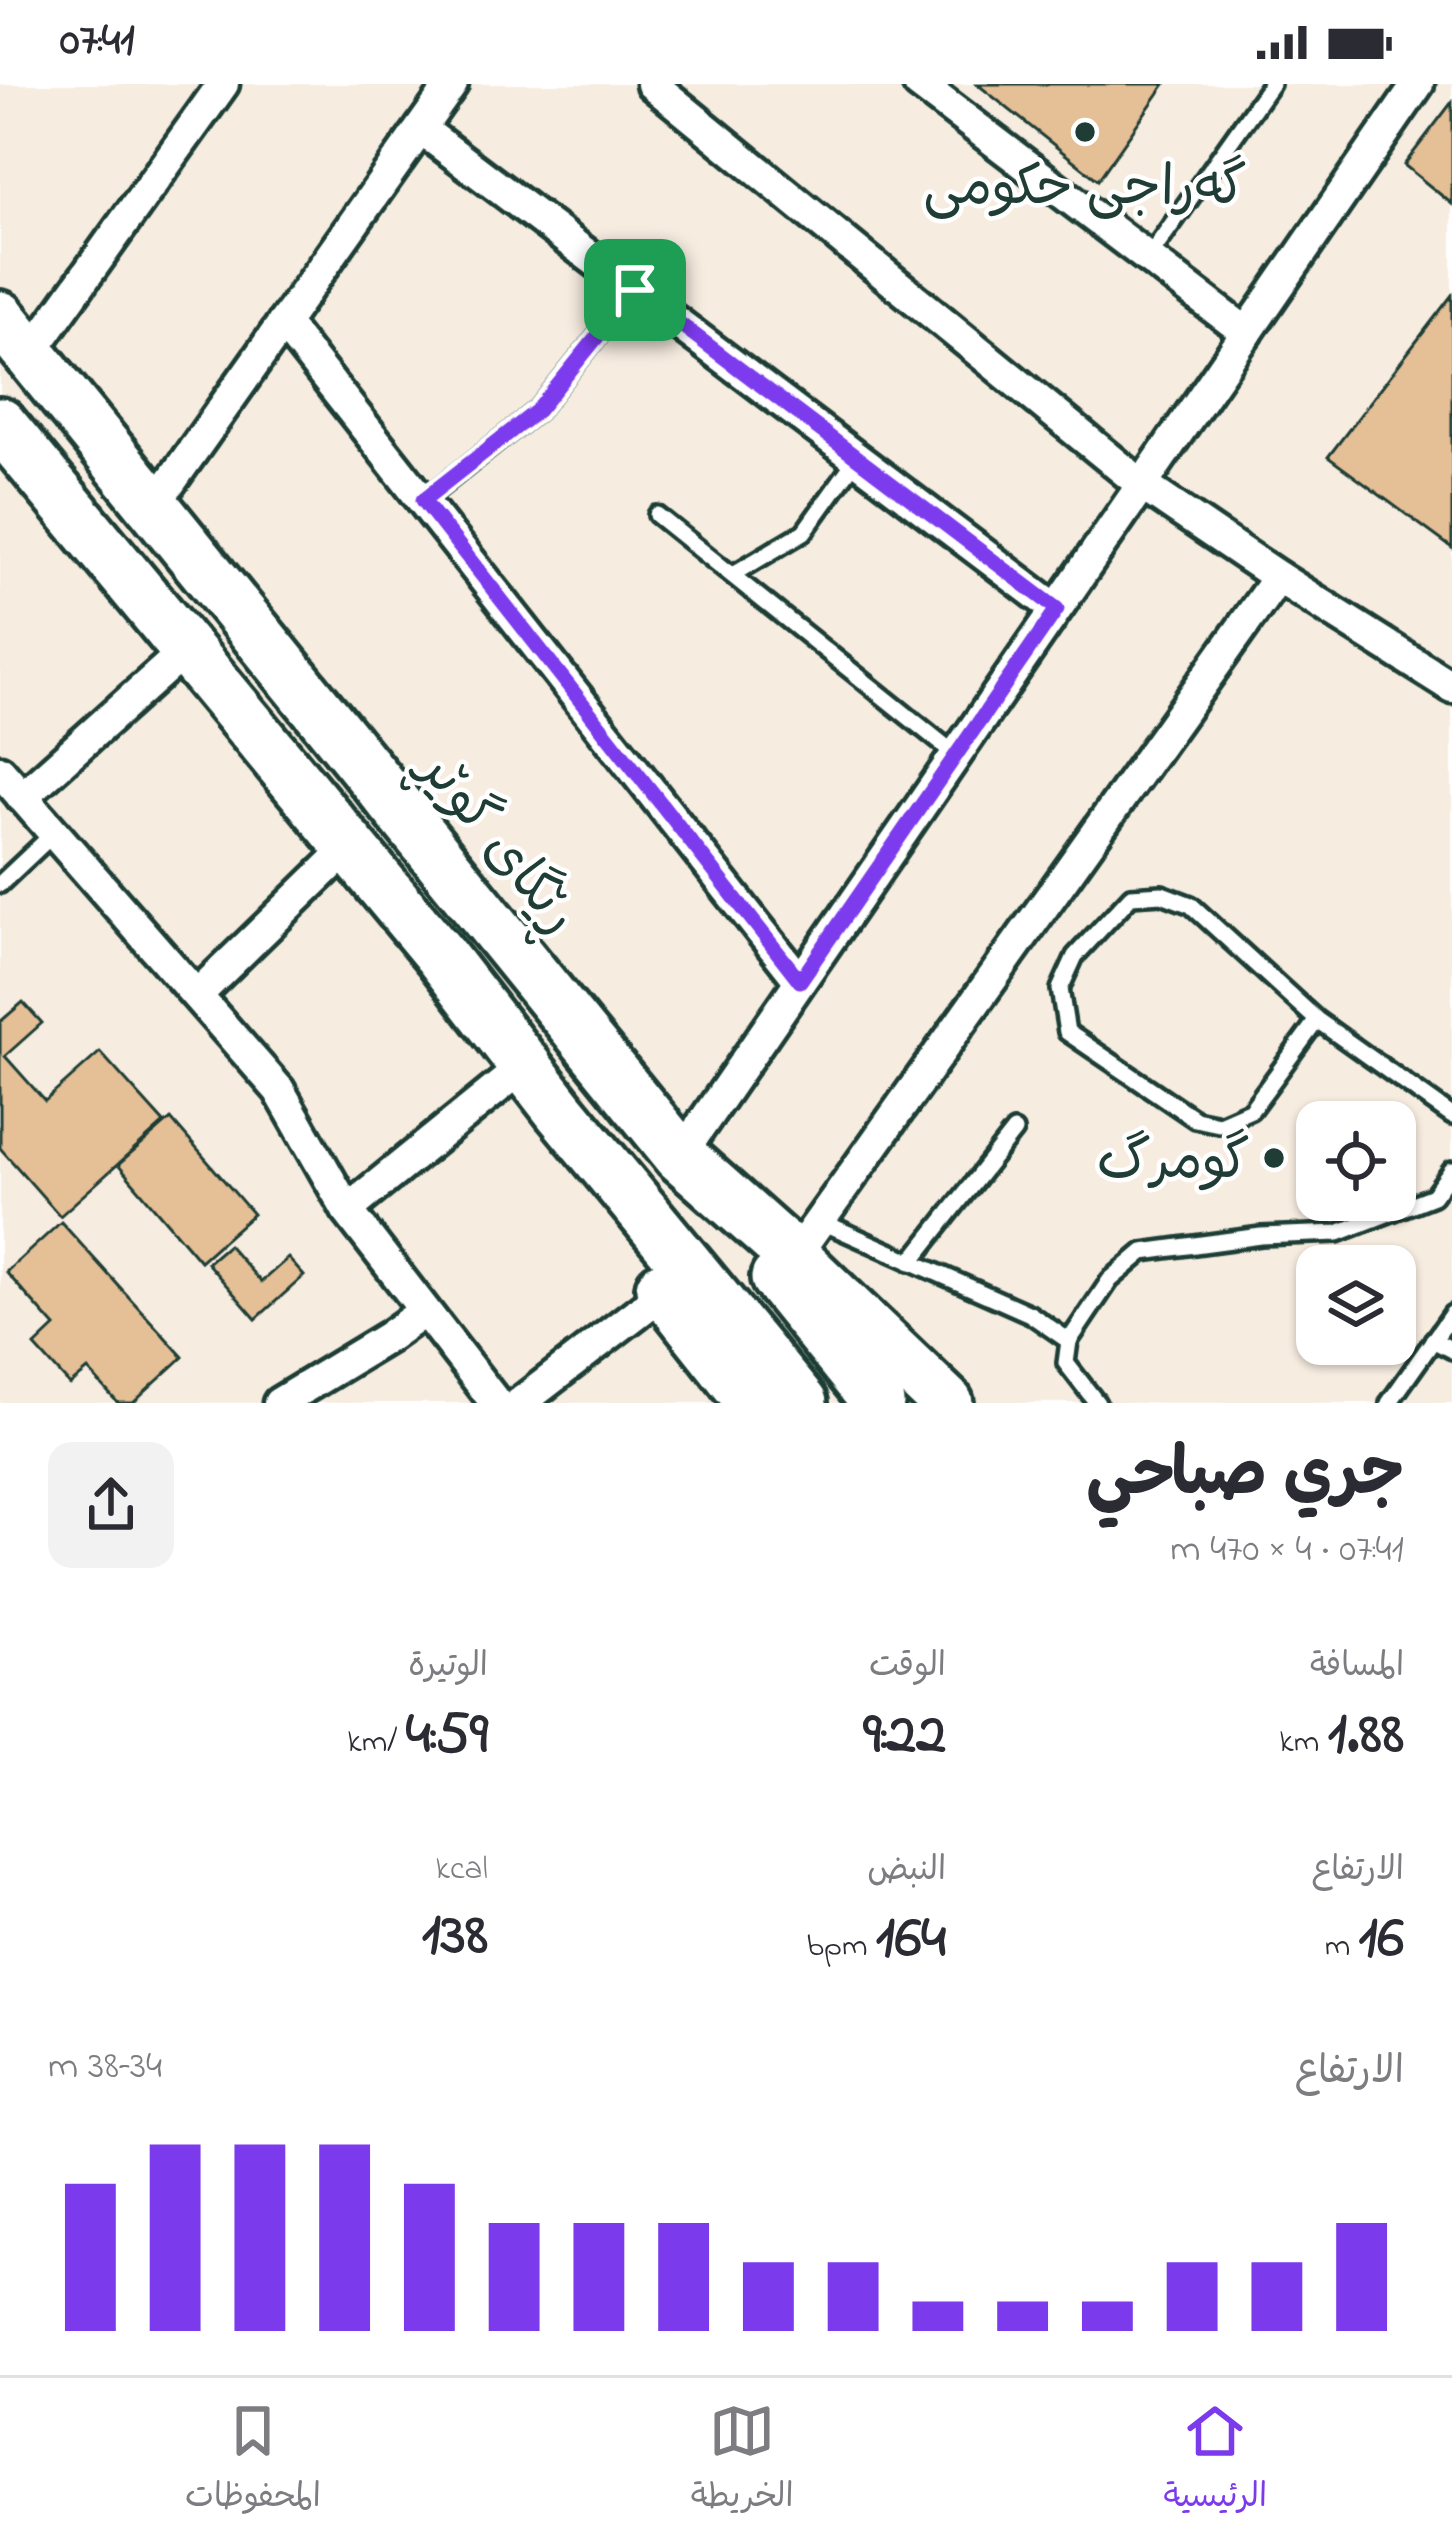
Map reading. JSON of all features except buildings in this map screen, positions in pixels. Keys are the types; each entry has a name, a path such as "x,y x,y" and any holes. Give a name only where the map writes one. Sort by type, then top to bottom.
{"highway":[{"name":"ڕێگای گوێڕ","path":"15,335 680,1156 807,1239 947,1403"},
{"path":"8,448 187,649 801,1403"},
{"path":"439,954 527,1118 753,1403"},
{"path":"680,1156 878,1403"}],"street":[{"path":"15,335 223,84"},
{"path":"153,507 452,84"},
{"path":"652,84 1142,485 1452,687"},
{"path":"919,84 1246,333"},
{"path":"680,1156 1418,84"},
{"path":"421,128 1057,609"},
{"path":"284,323 800,981"},
{"path":"807,1239 1278,577"},
{"path":"22,797 187,649"},
{"path":"0,771 280,1090 347,1210 496,1403"},
{"path":"198,994 350,846"},
{"path":"347,1210 507,1080"},
{"path":"520,1403 646,1306 662,1288"},
{"path":"279,1403 423,1312"}],"lane":[{"path":"1148,258 1271,84"},
{"path":"423,500 538,410 635,290"},
{"path":"732,575 804,532 857,458"},
{"path":"657,515 956,755"},
{"path":"0,884 53,834"},
{"path":"1317,1020 1252,1110 1220,1124 1195,1119 1067,1032 1060,989 1075,956 1131,896 1162,894 1192,904 1317,1020 1452,1116"},
{"path":"911,1262 1014,1131"},
{"path":"1097,1403 1066,1363 1069,1341 1110,1280 1143,1252 1261,1236 1337,1233 1433,1196 1452,1169"},
{"path":"807,1239 911,1262 1030,1314 1069,1341"},
{"path":"1389,1403 1452,1314"},
{"path":"1433,1340 1452,1350"}],"shaded area":[{"path":"0,84 1452,84 1452,1403 0,1403"}],"place":[{"name":"گەراجی حکومی","path":"1085,132"},
{"name":"گومرگ","path":"1274,1158"}],"route":[{"path":"635,290 1057,609 800,981 423,500 538,410 635,290"}]}
